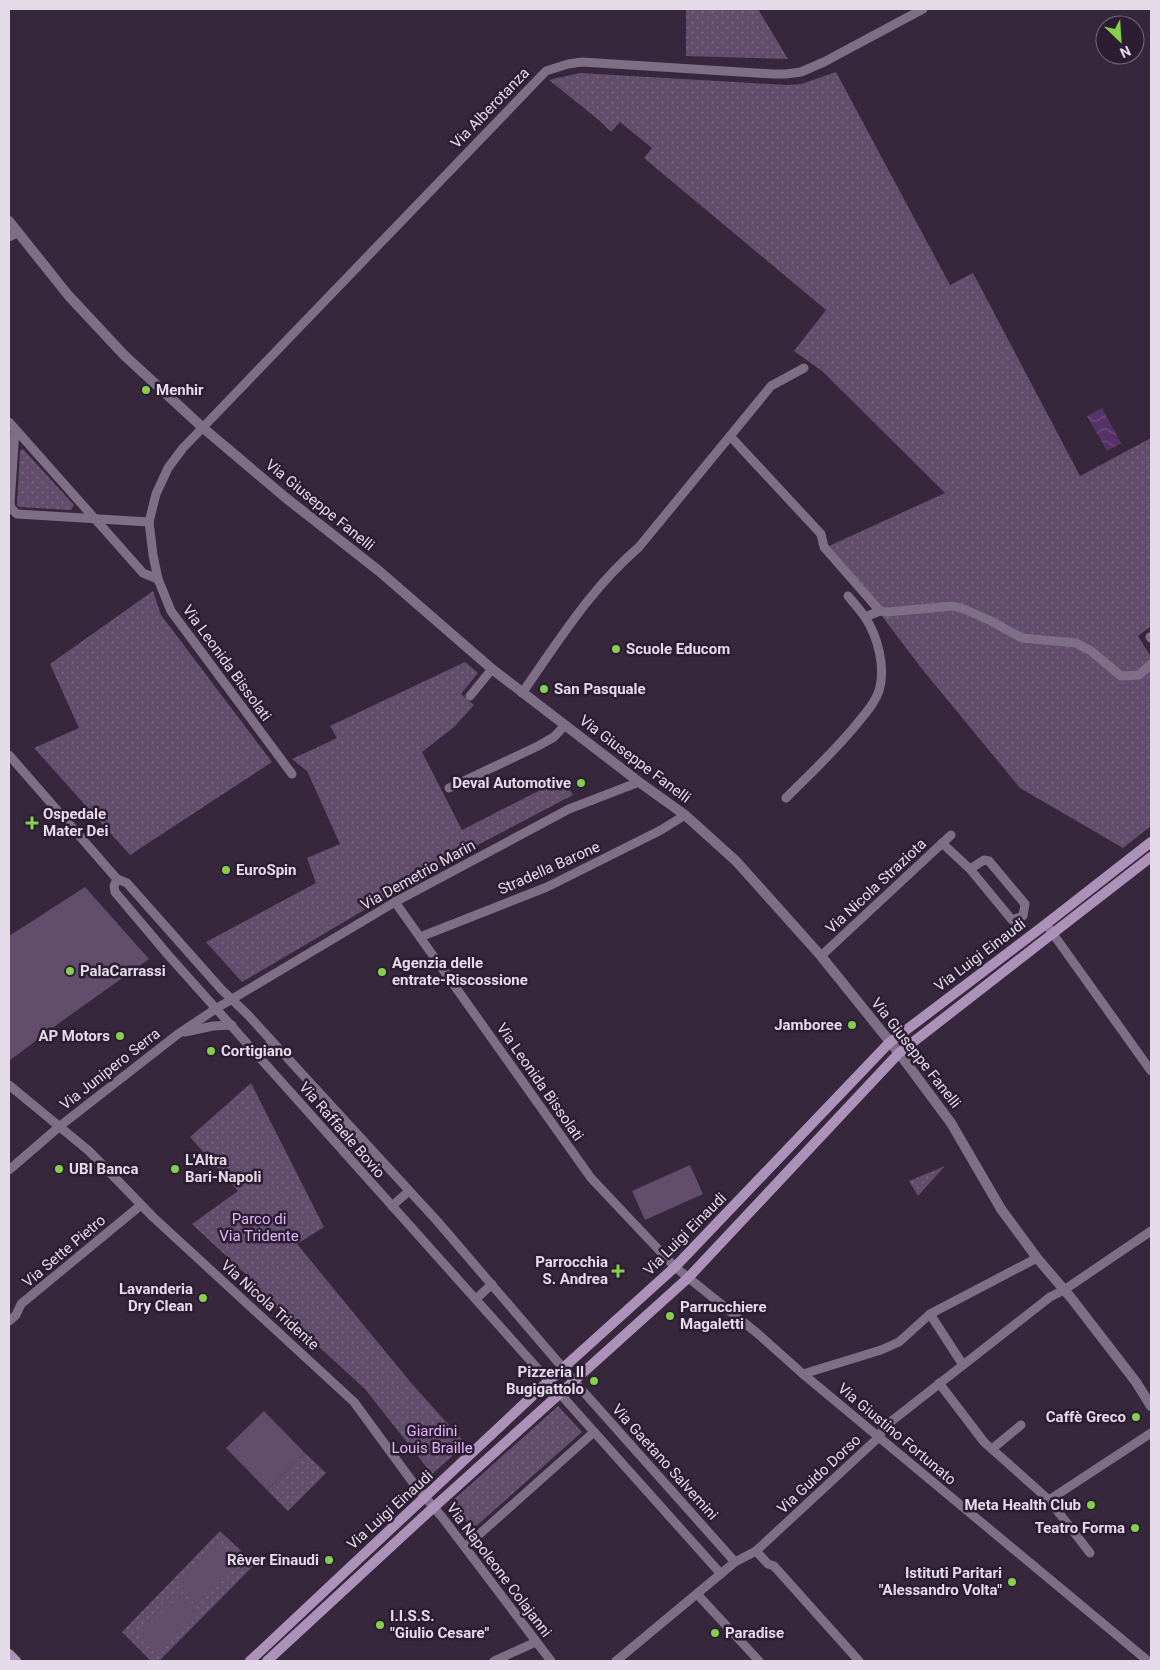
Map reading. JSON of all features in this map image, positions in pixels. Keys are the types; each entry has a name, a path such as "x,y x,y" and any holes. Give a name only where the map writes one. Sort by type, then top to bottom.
{"main road":[{"name":"Via Luigi Einaudi","path":"250,1661 548,1382 676,1267 889,1043 1151,842"},
{"name":"Via Luigi Einaudi","path":"267,1661 434,1507 688,1278 899,1053 1151,858"},
{"path":"9,1654 16,1661"}],"street":[{"name":"Via Alberotanza","path":"202,427 546,71 582,62 786,74 801,72 824,62 923,9"},
{"name":"Via Giuseppe Fanelli","path":"9,221 13,235 124,355 202,427 286,498 379,571 492,669 685,815 736,861 821,956 889,1043 899,1053 950,1123 1001,1209 1037,1258 1136,1382 1151,1406"},
{"path":"522,693 588,601 617,566 639,547 771,386 804,368"},
{"path":"12,426 11,508 21,515 150,522"},
{"path":"12,426 143,573 158,579"},
{"name":"Via Leonida Bissolati","path":"202,427 168,468 156,494 150,522 153,555 158,579 171,611 292,774"},
{"path":"730,436 821,534 824,547 880,611"},
{"path":"786,798 847,737 870,708 879,691 881,674 879,652 873,632 865,617 848,596"},
{"path":"865,617 880,611 953,606 975,613 1022,638 1076,643 1091,651 1111,670 1121,676 1139,675 1151,664"},
{"path":"470,696 492,669"},
{"path":"449,788 538,746 554,737 564,725"},
{"name":"Via Raffaele Bovio","path":"9,755 117,879 127,883 221,989 410,1191 574,1381"},
{"name":"Via Demetrio Marin","path":"218,1008 395,902 569,809 639,782"},
{"name":"Stradella Barone","path":"420,937 547,886 661,830 685,815"},
{"name":"Via Nicola Straziota","path":"821,956 951,835"},
{"path":"942,843 970,868 1012,920 1023,916 1025,904 989,861 984,860 970,868"},
{"name":"Via Raffaele Bovio","path":"117,879 114,886 115,892 169,956 218,1008 470,1295 476,1299 560,1394"},
{"name":"Via Leonida Bissolati","path":"395,902 591,1178 676,1267"},
{"path":"1046,924 1151,1071"},
{"name":"Via Junipero Serra","path":"9,1170 60,1126 178,1034 218,1008"},
{"name":"Via Junipero Serra","path":"178,1034 213,1026 232,1026"},
{"path":"258,1055 272,1042"},
{"name":"Via Nicola Tridente","path":"9,1085 89,1151 141,1205 348,1396 425,1497"},
{"path":"392,1206 410,1191"},
{"name":"Via Sette Pietro","path":"9,1321 16,1315 21,1304 141,1205"},
{"name":"Via Guido Dorso","path":"616,1661 735,1562 756,1551 879,1437 884,1428 939,1383 1050,1297 1064,1290 1151,1231"},
{"path":"803,1374 881,1350 899,1342 930,1314 1037,1258"},
{"name":"Via Giustino Fortunato","path":"676,1267 1148,1661"},
{"path":"476,1299 492,1284"},
{"path":"930,1314 963,1365"},
{"name":"Via Gaetano Salvemini","path":"574,1381 735,1562"},
{"path":"939,1383 984,1442 1049,1500 1090,1553"},
{"path":"560,1394 721,1574"},
{"path":"992,1449 1021,1425"},
{"path":"465,1547 594,1432"},
{"path":"1049,1500 1151,1433"},
{"name":"Via Napoleone Colajanni","path":"425,1497 552,1661"},
{"path":"756,1551 768,1564 774,1566 859,1661"},
{"path":"697,1594 758,1661"},
{"path":"494,1661 536,1642"}],"green space":[{"path":"686,9 758,9 788,59 686,56"},
{"path":"836,72 950,285 973,273 1080,476 1151,438 1151,626 1138,636 1151,657 1151,826 1123,848 1020,788 922,669 829,546 945,493 822,371 794,351 826,310 644,158 652,148 620,122 611,132 549,80 580,73 786,85 801,84"},
{"path":"23,449 74,505 71,510 19,507 17,505 20,451"},
{"path":"153,591 161,615 272,762 130,855 34,748 79,728 50,664"},
{"path":"465,662 478,673 461,694 474,705 454,727 422,752 462,830 562,779 573,795 449,860 242,982 206,942 316,883 307,858 340,844 307,771 292,759 337,738 330,726"},
{"name":"PalaCarrassi","path":"85,887 149,959 9,1061 9,936"},
{"name":"Parco di Via Tridente","path":"251,1083 324,1227 297,1244 412,1384 466,1444 432,1474 365,1389 260,1293 253,1281 192,1224 238,1191 190,1137"},
{"path":"690,1165 703,1194 645,1220 632,1191"},
{"path":"945,1166 918,1196 909,1181"},
{"path":"558,1406 582,1432 473,1529 450,1503"},
{"path":"264,1411 305,1453 267,1490 226,1448"},
{"path":"305,1453 326,1473 288,1511 267,1490"},
{"path":"220,1531 255,1564 159,1661 151,1661 122,1632"},
{"path":"216,1545 234,1563 195,1604 176,1585"},
{"path":"179,1596 198,1615 158,1654 139,1635"}],"water":[{"path":"1102,408 1121,443 1107,451 1087,416"}],"place":[{"name":"Menhir","path":"146,390"},
{"name":"Scuole Educom","path":"616,649"},
{"name":"San Pasquale","path":"544,689"},
{"name":"Deval Automotive","path":"581,783"},
{"name":"Ospedale Mater Dei","path":"32,823"},
{"name":"EuroSpin","path":"226,870"},
{"name":"PalaCarrassi","path":"70,971"},
{"name":"Agenzia delle entrate-Riscossione","path":"382,972"},
{"name":"Jamboree","path":"852,1025"},
{"name":"AP Motors","path":"120,1036"},
{"name":"Cortigiano","path":"211,1051"},
{"name":"UBI Banca","path":"59,1169"},
{"name":"L'Altra Bari-Napoli","path":"175,1169"},
{"name":"Parrocchia S. Andrea","path":"618,1271"},
{"name":"Lavanderia Dry Clean","path":"203,1298"},
{"name":"Parrucchiere Magaletti","path":"670,1316"},
{"name":"Pizzeria Il Bugigattolo","path":"594,1381"},
{"name":"Caffè Greco","path":"1136,1417"},
{"name":"Meta Health Club","path":"1091,1505"},
{"name":"Teatro Forma","path":"1135,1528"},
{"name":"Rêver Einaudi","path":"329,1560"},
{"name":"Istituti Paritari \"Alessandro Volta\"","path":"1012,1582"},
{"name":"I.I.S.S. \"Giulio Cesare\"","path":"380,1625"},
{"name":"Paradise","path":"715,1633"}],"park label":[{"name":"Giardini Louis Braille","path":"432,1440"}]}
